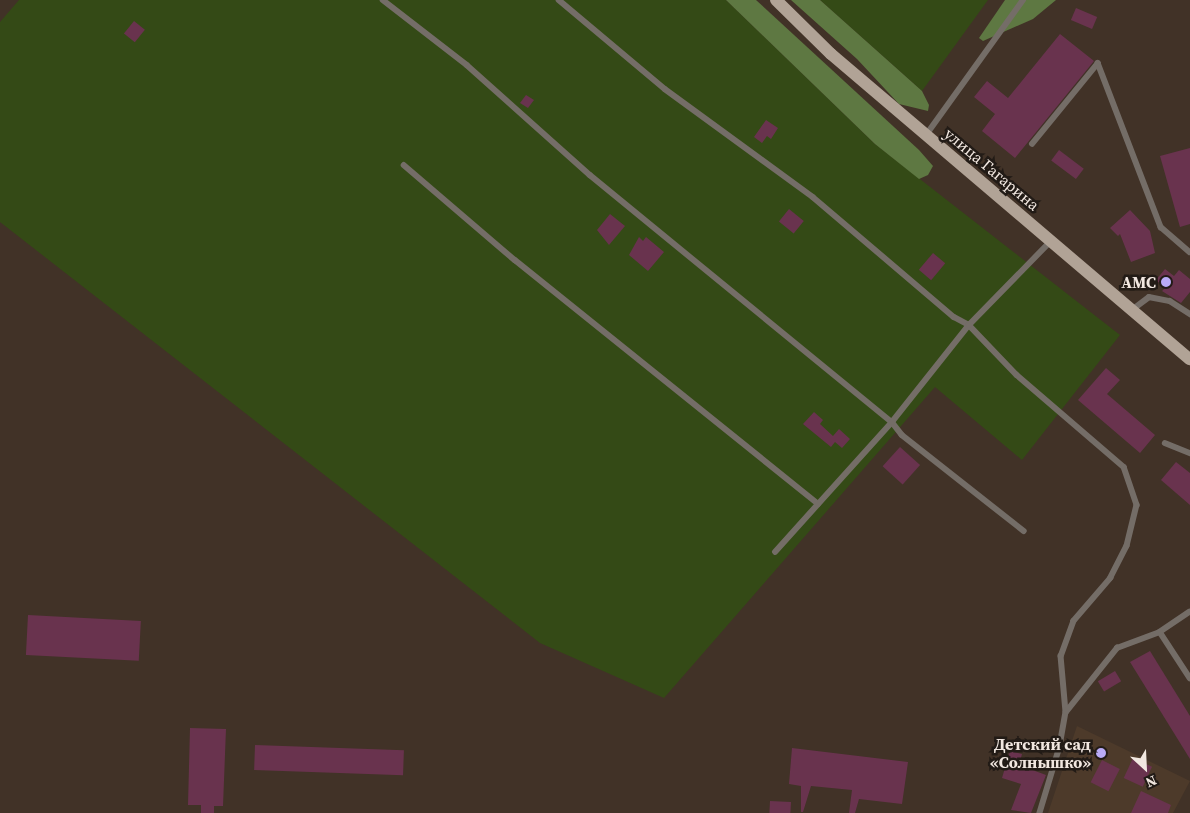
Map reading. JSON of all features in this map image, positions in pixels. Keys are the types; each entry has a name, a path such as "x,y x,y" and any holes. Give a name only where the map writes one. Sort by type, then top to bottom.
{"main road":[{"name":"улица Гагарина","path":"776,0 831,54 1051,241 1130,311 1190,359"}],"lane":[{"path":"383,0 467,65 590,175 892,422 902,435 1024,531"},
{"path":"559,0 665,89 813,197 954,317 969,325 1017,375 1124,467 1137,506 1127,546 1111,578 1074,621 1061,656 1066,712 1059,750 1040,813"},
{"path":"926,135 1023,0"},
{"path":"1032,144 1098,63 1161,227 1190,252"},
{"path":"404,165 515,260 818,504"},
{"path":"775,552 892,422 969,325 1051,241"},
{"path":"1130,311 1149,297 1170,301 1190,314"},
{"path":"1165,443 1190,453"},
{"path":"1066,712 1117,648 1160,632 1190,612"},
{"path":"1160,632 1190,678"}],"shaded area":[{"name":"Детский сад «Солнышко»","path":"1077,726 1190,781 1173,813 1048,813"}],"green space":[{"path":"19,0 726,0 875,144 1120,335 1022,460 935,387 664,698 540,643 0,222 0,22"},
{"path":"726,0 756,0 919,150 933,166 928,175 919,179 875,144"},
{"path":"791,0 820,0 922,91 929,105 928,111 899,104 857,59"},
{"path":"820,0 988,0 922,91"},
{"path":"1005,0 1056,0 1033,19 983,41 979,38"}],"building":[{"path":"1076,8 1097,17 1092,29 1071,20"},
{"path":"134,21 145,30 135,42 124,33"},
{"path":"1060,34 1094,61 1015,158 982,131 995,114 974,97 987,81 1008,98"},
{"path":"526,95 534,100 528,108 520,103"},
{"path":"766,120 778,128 771,139 767,136 762,143 754,137"},
{"path":"1190,148 1190,224 1180,227 1160,156"},
{"path":"1059,150 1084,169 1076,179 1051,160"},
{"path":"789,209 804,221 794,233 779,221"},
{"path":"1130,210 1150,231 1155,253 1131,262 1120,234 1118,236 1110,228"},
{"path":"610,214 625,226 609,245 597,230"},
{"path":"639,237 643,241 646,237 664,252 648,271 629,255"},
{"path":"933,253 945,263 931,280 919,270"},
{"path":"1165,269 1174,276 1179,270 1190,279 1190,292 1181,303 1162,291 1165,288 1156,280"},
{"path":"1106,368 1120,380 1107,394 1155,435 1140,453 1078,400"},
{"path":"814,412 823,420 820,424 833,436 839,429 850,439 842,448 835,442 831,447 803,424"},
{"path":"900,447 920,465 903,484 883,466"},
{"path":"1176,462 1190,473 1190,505 1161,480"},
{"path":"28,615 141,621 139,661 26,655"},
{"path":"1150,651 1190,716 1190,759 1130,662"},
{"path":"1115,671 1121,681 1104,692 1098,681"},
{"path":"190,728 226,729 223,806 214,806 214,813 201,813 201,805 188,805"},
{"path":"255,745 404,750 403,775 254,770"},
{"path":"792,748 908,762 902,804 859,799 855,813 849,813 852,790 811,786 803,812 801,812 801,786 789,784"},
{"path":"1010,751 1022,754 1019,765 1046,775 1031,813 1011,810 1021,784 1002,778"},
{"path":"1133,758 1152,767 1143,787 1124,778"},
{"path":"1102,760 1120,769 1108,791 1091,782"},
{"path":"1141,791 1171,805 1168,813 1131,813"},
{"path":"770,801 791,802 790,813 769,813"}],"place":[{"name":"AMC","path":"1166,282"},
{"name":"Детский сад «Солнышко»","path":"1101,753"}]}
